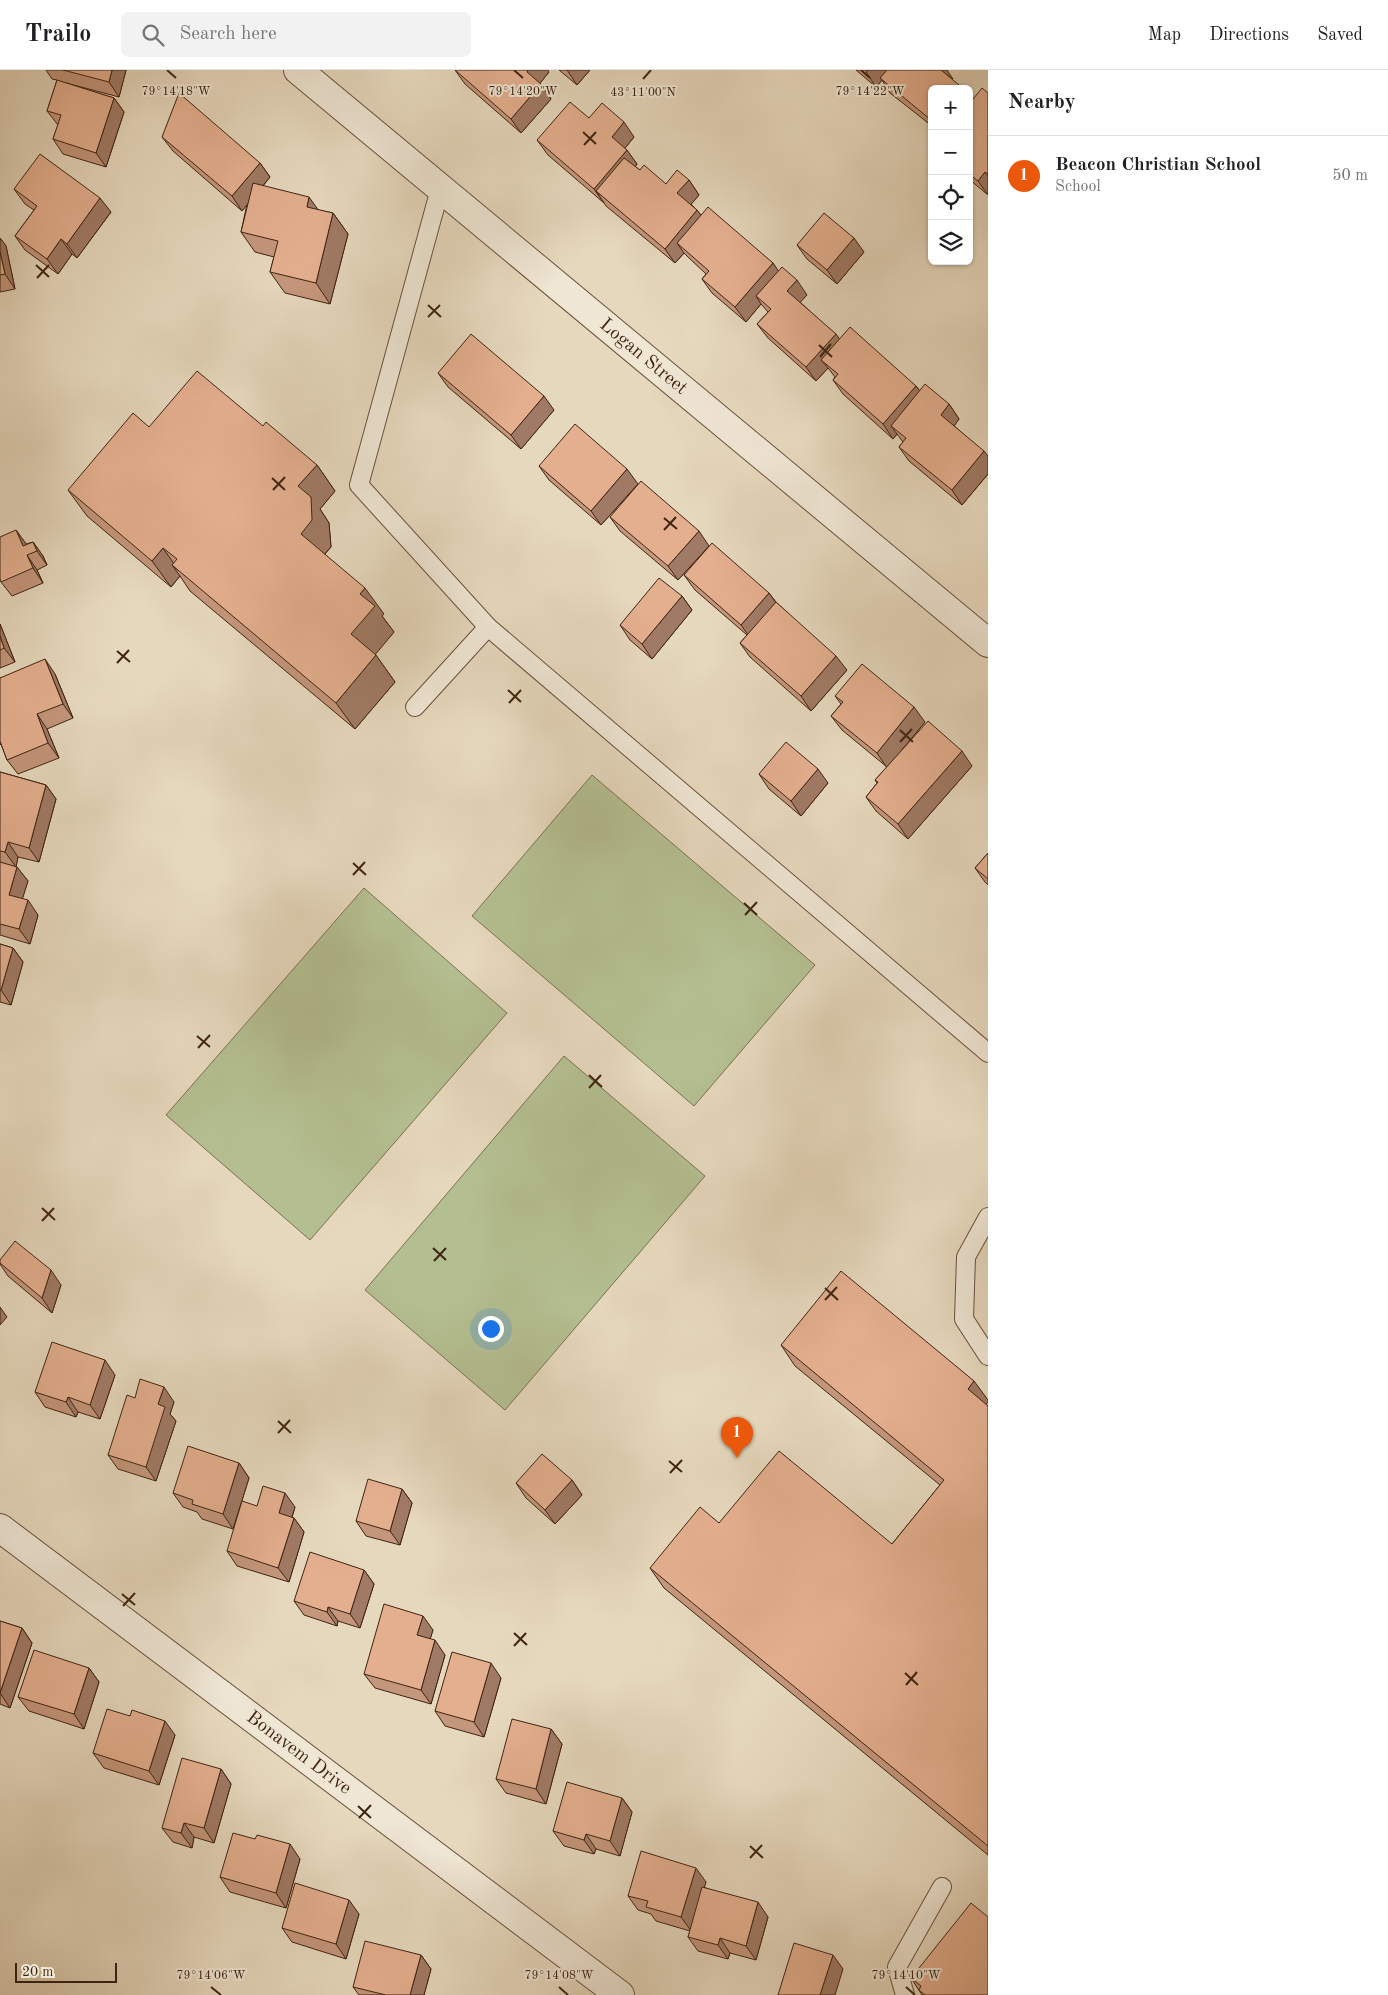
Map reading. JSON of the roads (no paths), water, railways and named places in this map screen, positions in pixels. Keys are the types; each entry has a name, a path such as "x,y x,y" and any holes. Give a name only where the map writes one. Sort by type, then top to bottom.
{"street":[{"name":"Logan Street","path":"298,70 988,643"},
{"name":"Bonavem Drive","path":"0,1528 620,1995"}],"lane":[{"path":"440,189 359,485 488,627 988,1053"},
{"path":"415,707 488,627"},
{"path":"988,1217 966,1257 964,1319 988,1356"},
{"path":"905,1995 897,1967 942,1887"}],"place":[{"name":"Beacon Christian School","path":"737,1458"}]}
